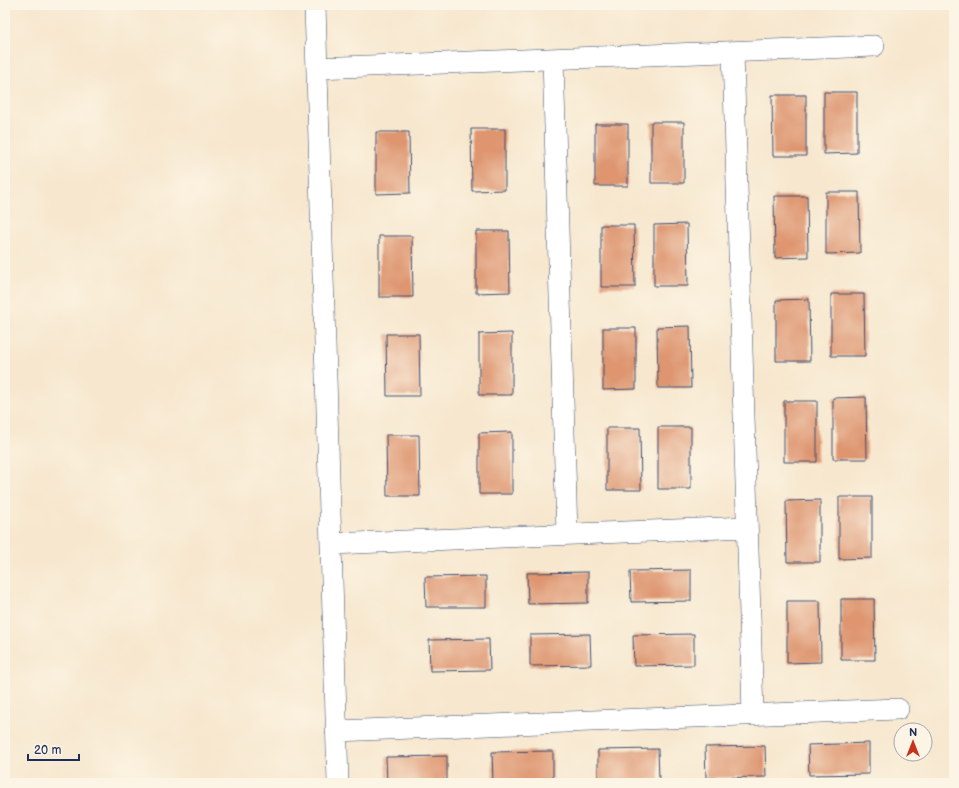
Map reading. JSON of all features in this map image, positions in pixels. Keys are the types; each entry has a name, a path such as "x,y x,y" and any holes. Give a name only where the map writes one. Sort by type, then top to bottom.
{"lane":[{"path":"315,5 338,783"},
{"path":"317,68 874,46"},
{"path":"733,52 753,715"},
{"path":"553,59 567,534"},
{"path":"331,544 747,527"},
{"path":"336,731 898,709"}],"building":[{"path":"824,92 857,92 857,153 824,154"},
{"path":"772,95 806,95 806,156 773,156"},
{"path":"651,122 684,122 684,183 651,183"},
{"path":"595,124 628,124 628,186 595,186"},
{"path":"471,129 505,129 505,190 472,191"},
{"path":"376,132 409,132 410,193 376,194"},
{"path":"826,192 859,192 860,253 826,254"},
{"path":"774,196 807,196 808,257 775,258"},
{"path":"687,224 688,286 654,286 654,225"},
{"path":"601,225 634,225 635,287 601,287"},
{"path":"476,231 509,231 510,292 476,293"},
{"path":"379,236 412,236 413,297 379,297"},
{"path":"831,294 864,294 865,356 831,356"},
{"path":"809,299 810,361 776,361 776,300"},
{"path":"690,326 691,388 658,388 657,327"},
{"path":"603,328 636,328 636,389 603,390"},
{"path":"512,333 512,395 479,395 479,334"},
{"path":"386,334 419,334 420,396 387,396"},
{"path":"866,397 867,459 833,459 833,398"},
{"path":"784,401 817,401 817,462 784,462"},
{"path":"658,427 691,427 691,489 658,489"},
{"path":"607,428 640,428 641,490 607,490"},
{"path":"512,432 512,494 479,494 479,433"},
{"path":"386,435 419,435 420,496 387,496"},
{"path":"839,497 872,497 872,558 839,559"},
{"path":"820,500 820,562 787,562 786,501"},
{"path":"691,570 691,601 631,602 630,571"},
{"path":"588,572 588,603 528,604 527,573"},
{"path":"486,576 486,607 426,607 425,577"},
{"path":"841,599 874,599 875,660 841,660"},
{"path":"787,601 820,601 821,662 787,663"},
{"path":"590,634 591,665 530,666 530,635"},
{"path":"694,634 694,665 634,666 633,635"},
{"path":"489,639 490,670 430,671 429,640"},
{"path":"869,743 869,774 809,775 808,745"},
{"path":"765,746 766,777 706,778 705,747"},
{"path":"658,749 659,780 598,781 598,750"},
{"path":"553,751 553,782 493,783 492,752"},
{"path":"447,756 447,783 387,783 386,757"}]}
